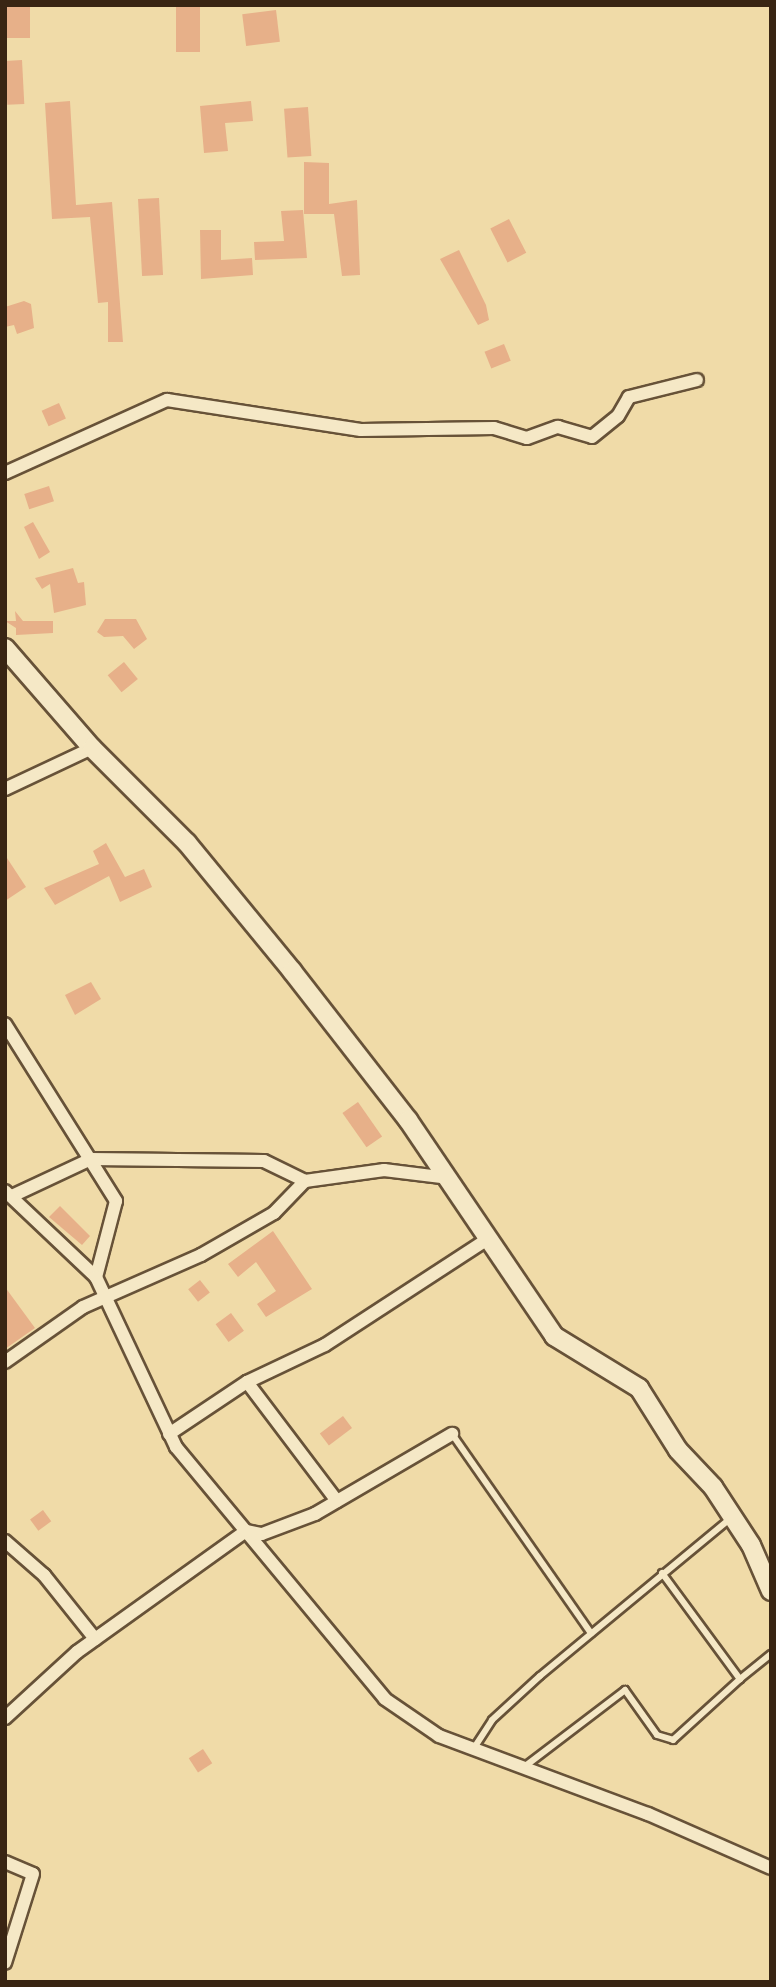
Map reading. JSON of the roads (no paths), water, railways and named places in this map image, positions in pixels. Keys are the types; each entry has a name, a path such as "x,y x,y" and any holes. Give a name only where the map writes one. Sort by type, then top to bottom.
{"main road":[{"path":"5,648 92,748 187,843 448,1178 554,1336 639,1388 678,1450 732,1517 771,1591"}],"street":[{"path":"5,472 167,400 361,430 494,428 527,438 558,427 592,437 618,416 629,397 697,380"},
{"path":"5,789 92,748"},
{"path":"5,1024 116,1201 96,1276"},
{"path":"448,1178 384,1170 305,1181 264,1161 92,1159 8,1193 96,1276 169,1434 385,1699 439,1737 648,1814 771,1868"},
{"path":"5,1362 106,1296 201,1255 274,1213 305,1181"},
{"path":"169,1434 247,1382 325,1345 489,1238"},
{"path":"247,1382 337,1501"},
{"path":"5,1718 95,1639 246,1531 262,1534 337,1501 452,1434"},
{"path":"5,1541 44,1575 95,1639"},
{"path":"5,1862 33,1874 5,1963"}],"lane":[{"path":"452,1434 591,1633"},
{"path":"473,1749 492,1720 591,1633 732,1517"},
{"path":"662,1573 740,1679"},
{"path":"523,1768 625,1690 657,1735 673,1740 771,1654"}]}
